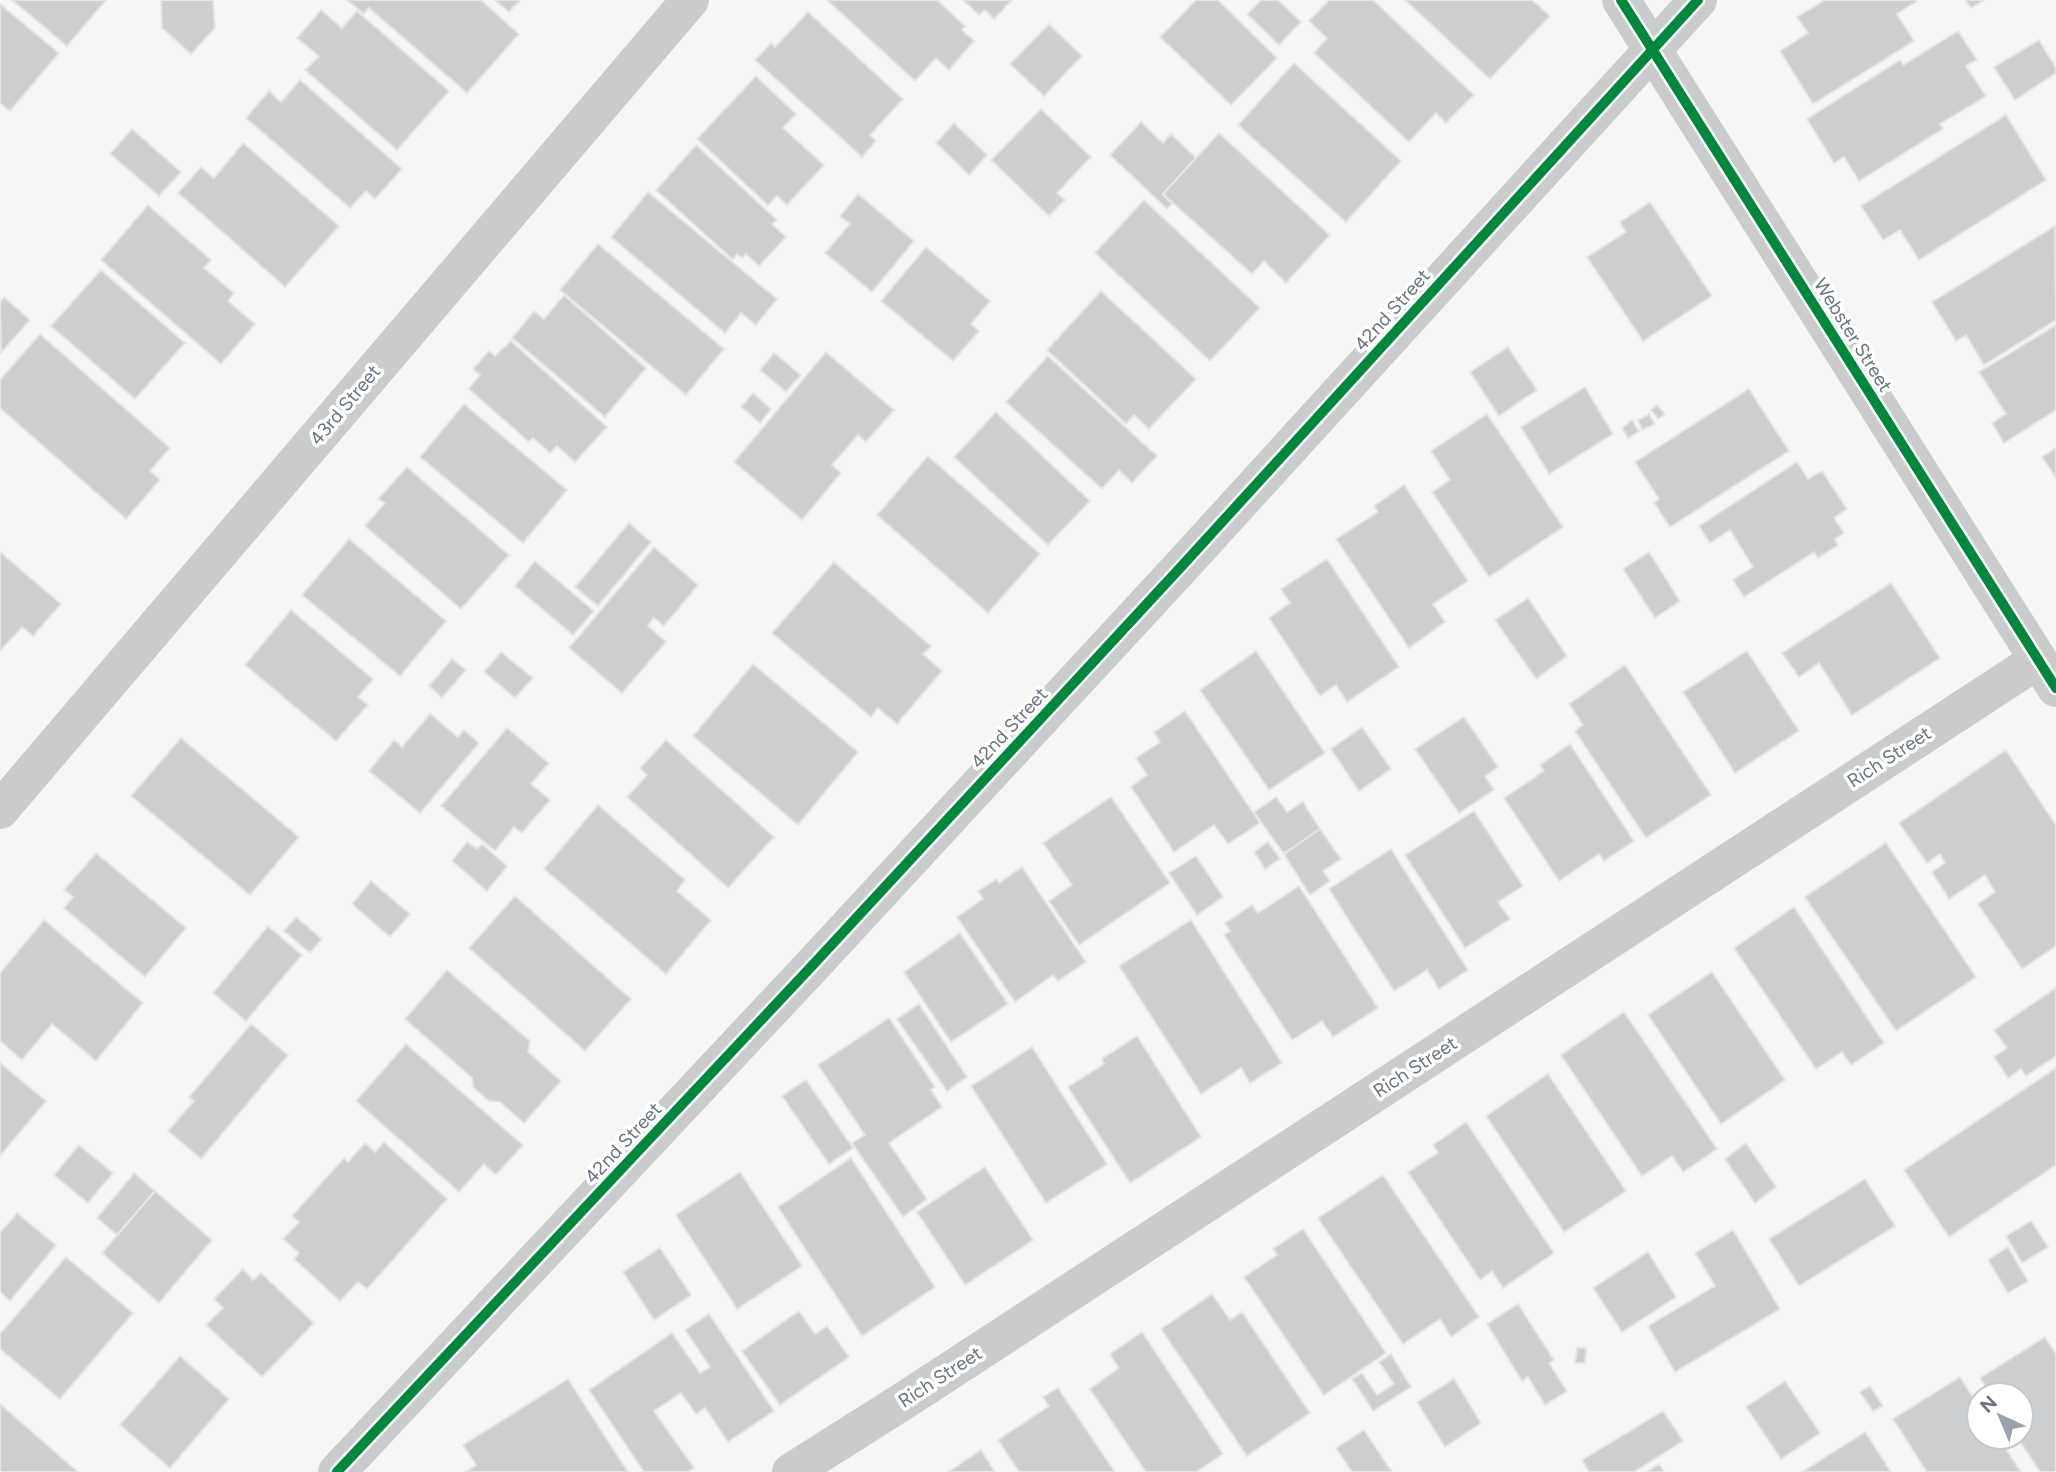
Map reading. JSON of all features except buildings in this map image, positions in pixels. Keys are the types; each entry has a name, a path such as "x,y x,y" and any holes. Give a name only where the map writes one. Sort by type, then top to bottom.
{"street":[{"name":"43rd Street","path":"0,810 690,0"},
{"name":"Webster Street","path":"1620,0 2047,674"},
{"name":"42nd Street","path":"337,1472 1180,568 1698,0"},
{"name":"Rich Street","path":"791,1472 2047,674"}],"cycle path":[{"path":"1621,0 2056,688"},
{"path":"337,1472 810,968 1180,568 1698,0"}]}
